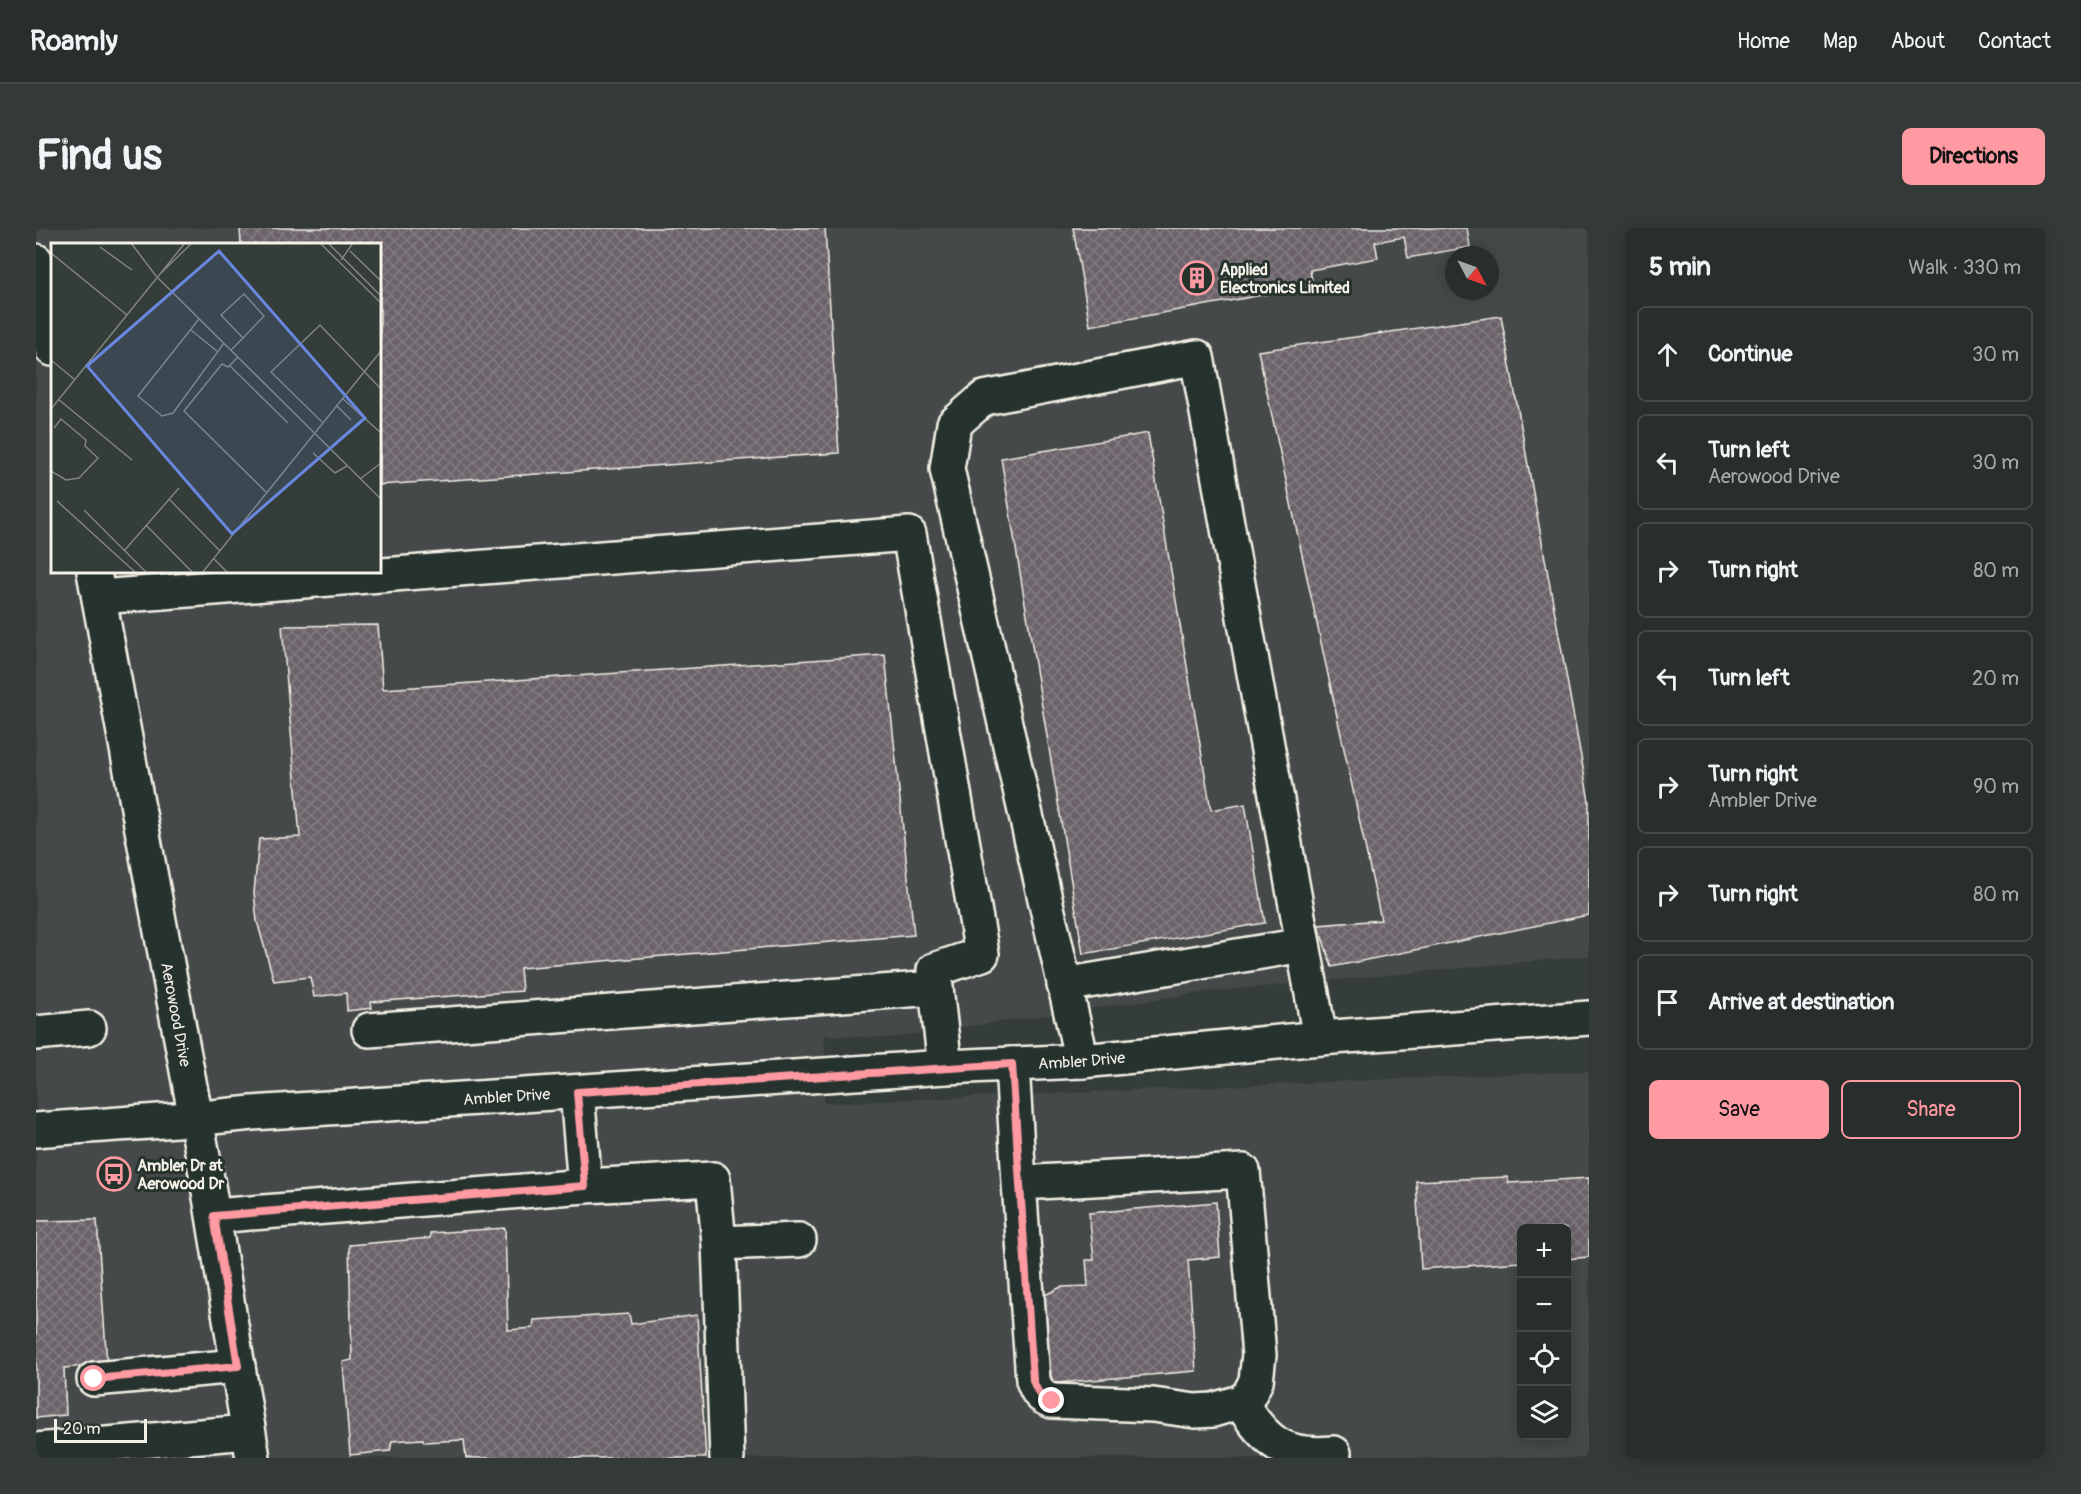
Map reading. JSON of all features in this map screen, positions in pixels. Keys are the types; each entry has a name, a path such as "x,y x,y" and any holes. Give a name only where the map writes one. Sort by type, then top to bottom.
{"street":[{"path":"36,261 51,344"},
{"path":"1082,1061 947,469 954,424 984,398 1197,357 1320,1038"},
{"path":"381,567 909,534 982,954 934,970 945,1067"},
{"path":"97,584 276,573"},
{"name":"Aerowood Drive","path":"97,584 197,1119 250,1445"},
{"path":"1064,985 1303,945"},
{"path":"369,1030 935,988"},
{"name":"Ambler Drive","path":"36,1130 136,1121 197,1119 252,1113 945,1067 1082,1061 1320,1038 1589,1018"},
{"path":"36,1033 90,1028"},
{"path":"1012,1064 1019,1183 1033,1380 1042,1398 1052,1401 1153,1405 1195,1411 1213,1410 1240,1402 1249,1395 1256,1381 1259,1355 1243,1171 1019,1183"},
{"path":"577,1092 585,1186"},
{"path":"214,1216 585,1186 713,1179 727,1458"},
{"path":"718,1243 799,1240"},
{"path":"94,1379 238,1366"},
{"path":"1240,1402 1254,1424 1280,1447 1298,1454 1334,1453"},
{"path":"36,1450 250,1445"}],"shaded area":[{"path":"36,228 1589,228 1589,956 1206,992 888,1038 825,1035 824,1103 1589,1071 1589,1458 36,1458"}],"building":[{"path":"240,228 825,228 839,453 381,485 381,243 241,243"},
{"name":"Applied Electronics Limited","path":"1073,228 1467,228 1470,246 1445,246 1445,251 1408,258 1404,237 1375,242 1378,258 1310,270 1313,286 1090,326"},
{"path":"1501,316 1589,801 1589,915 1332,967 1318,925 1381,920 1258,351"},
{"path":"1148,433 1211,810 1245,804 1265,923 1083,954 1001,458"},
{"path":"378,625 383,689 885,655 914,935 520,968 522,991 371,1002 372,1008 347,1011 346,993 314,997 310,977 274,981 257,921 254,893 259,839 300,837 282,626"},
{"path":"1507,1177 1509,1183 1589,1178 1589,1257 1571,1259 1571,1224 1517,1224 1517,1262 1421,1269 1416,1181"},
{"path":"1216,1202 1220,1257 1188,1260 1196,1371 1045,1384 1039,1298 1061,1287 1088,1286 1086,1260 1094,1260 1089,1213"},
{"path":"97,1220 107,1364 64,1368 66,1415 36,1418 36,1221"},
{"path":"505,1228 508,1330 533,1328 534,1320 629,1314 631,1324 697,1315 706,1458 466,1458 464,1440 424,1442 423,1439 392,1441 390,1451 350,1455 343,1362 352,1360 349,1245 430,1238 430,1233"}],"place":[{"name":"Applied Electronics Limited","path":"1197,278"},
{"name":"Ambler Dr at Aerowood Dr","path":"114,1174"}],"route":[{"path":"94,1379 238,1366 214,1216 585,1186 577,1092 1012,1064 1033,1380 1042,1398 1052,1401"}]}
